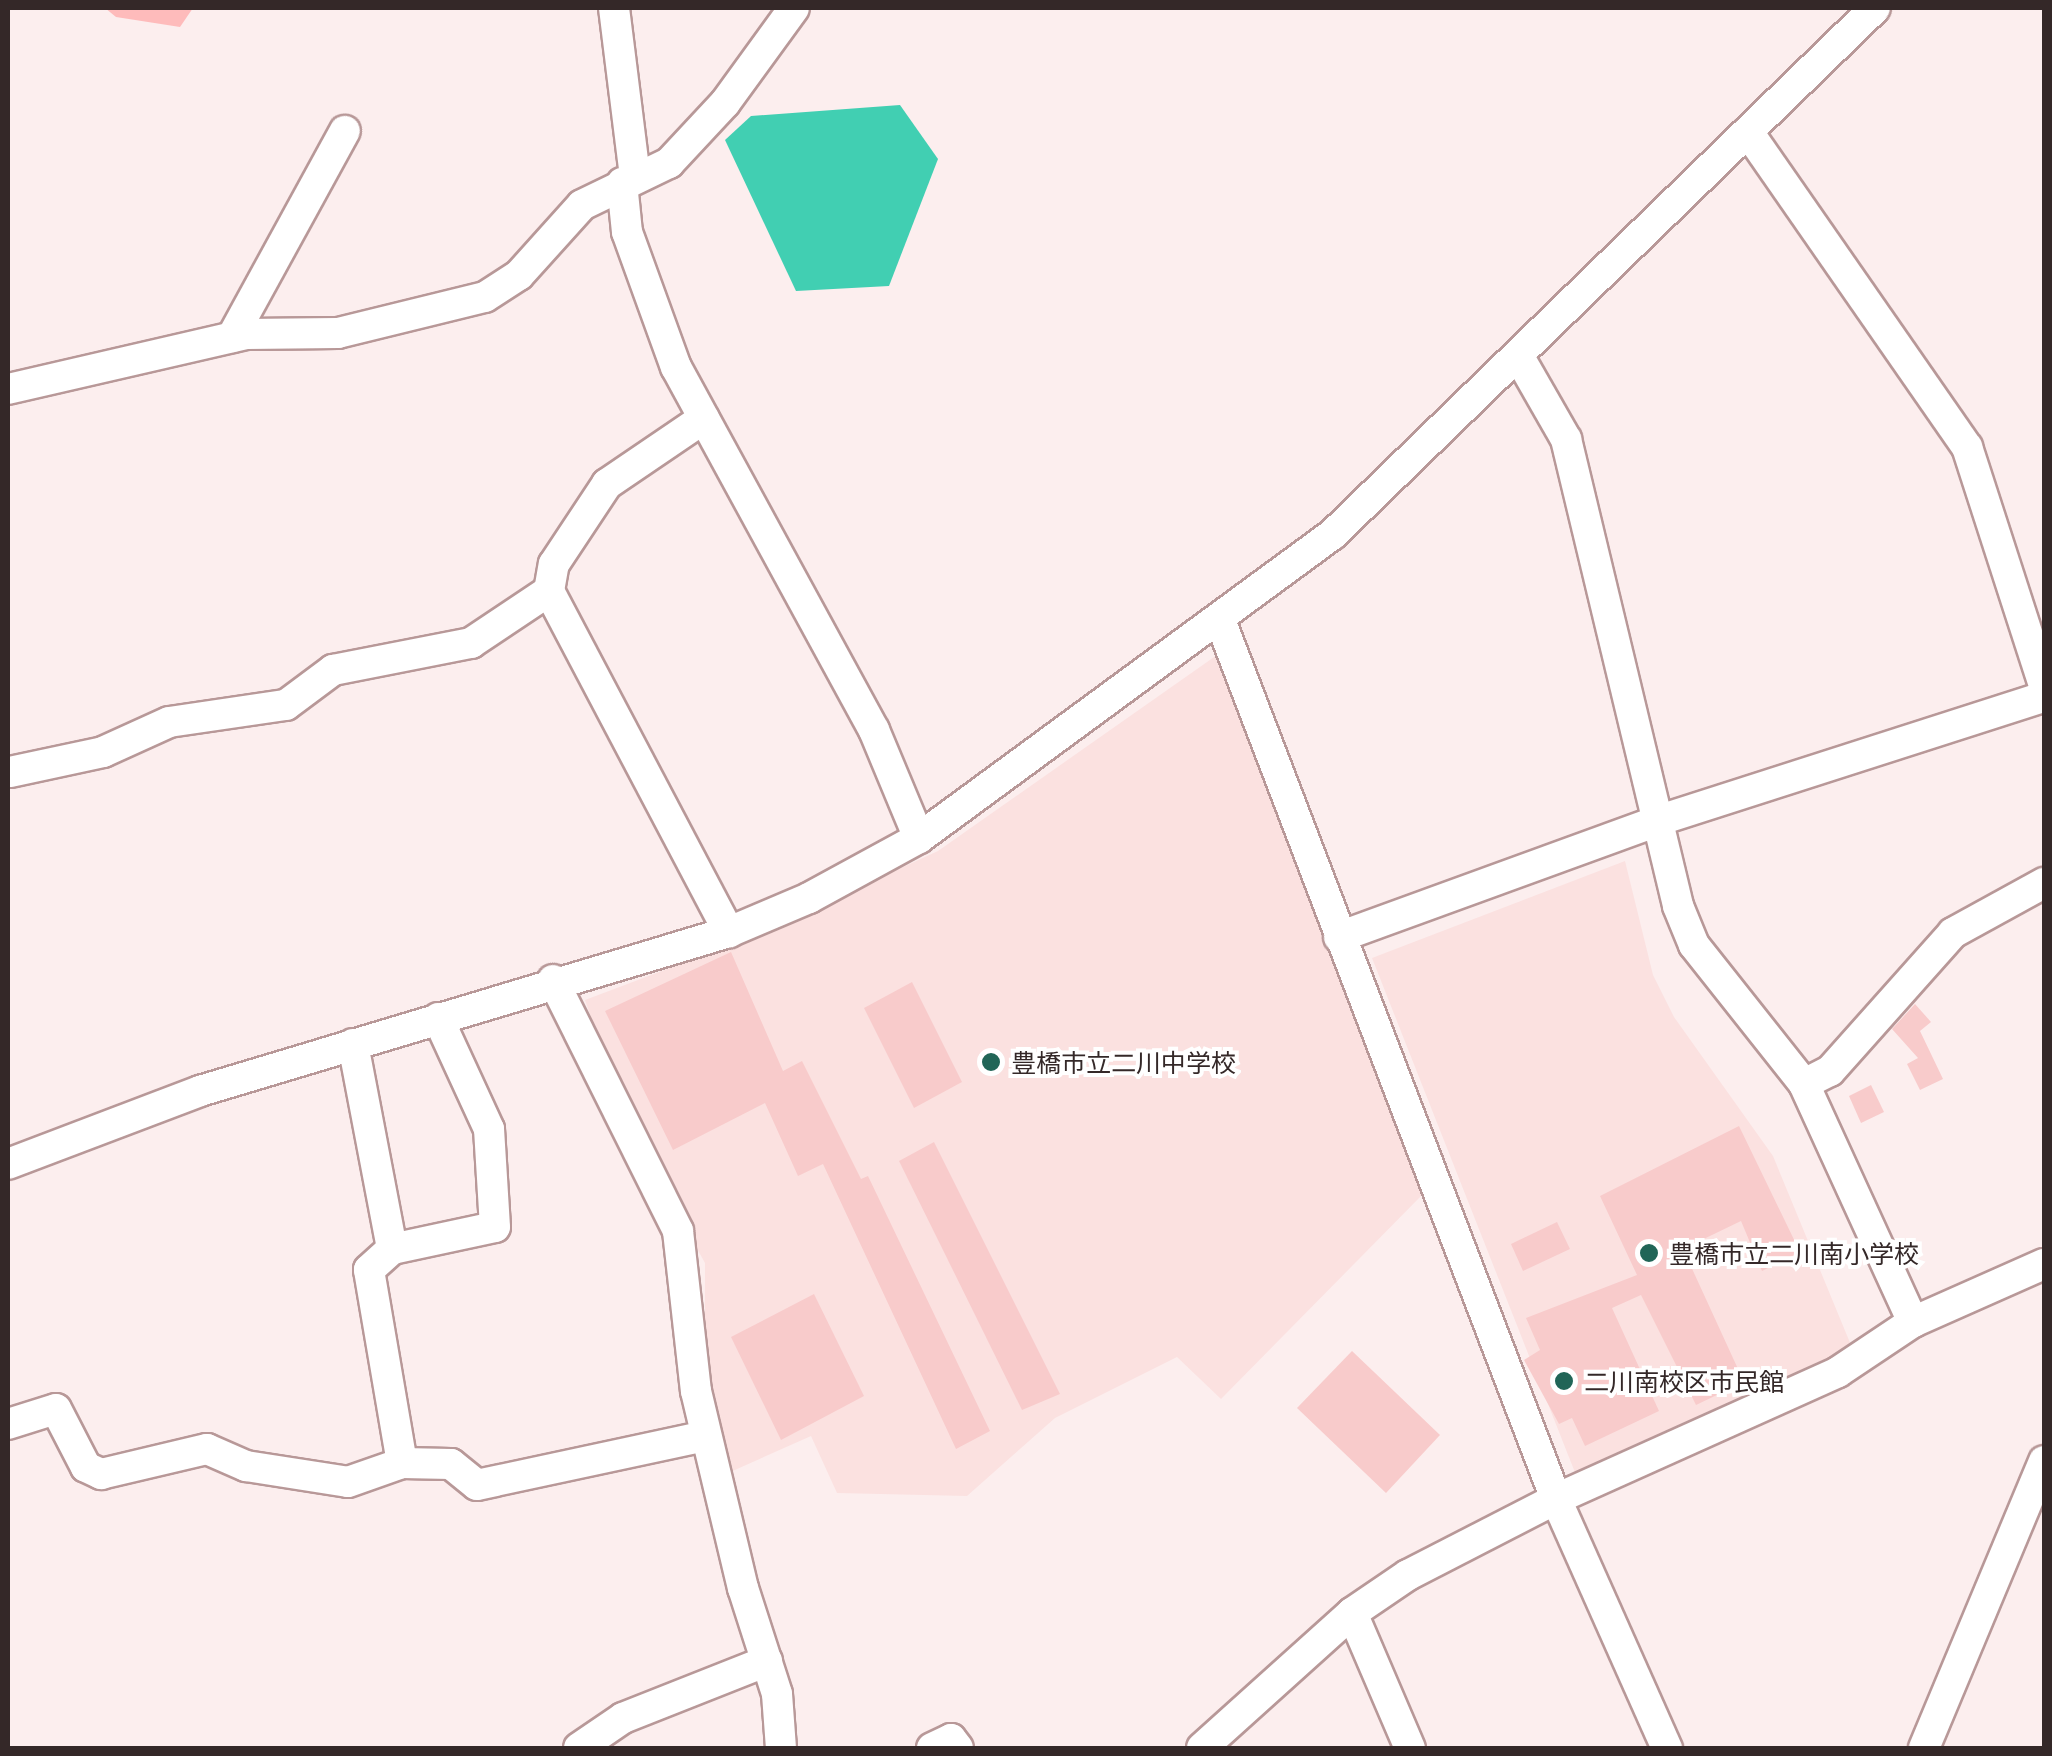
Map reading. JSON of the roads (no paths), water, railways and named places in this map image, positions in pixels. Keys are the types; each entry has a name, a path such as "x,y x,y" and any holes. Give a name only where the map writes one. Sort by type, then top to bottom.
{"street":[{"path":"614,8 628,180 627,232 676,367 874,730 919,838"},
{"path":"8,389 232,337 338,333 485,297 519,276 582,205 669,163 700,131 794,8"},
{"path":"8,1164 200,1091 553,980 729,932 809,898 919,838 1333,534 1875,8"},
{"path":"232,337 345,131"},
{"path":"1748,132 1967,447 2044,686"},
{"path":"1519,357 1566,439 1678,906 1694,946 1804,1084 1913,1322"},
{"path":"704,418 607,484 554,564 549,591 729,932"},
{"path":"8,771 103,752 169,722 286,705 334,670 471,643 549,591"},
{"path":"1220,620 1556,1498 1667,1748"},
{"path":"1340,937 1660,820 2044,697"},
{"path":"1804,1084 1830,1071 1953,933 2044,883"},
{"path":"553,980 678,1232 705,1436 767,1661 781,1748"},
{"path":"402,1463 370,1270 392,1250 495,1226 489,1128 438,1018"},
{"path":"352,1044 392,1250"},
{"path":"1202,1748 1352,1614 1408,1574 1556,1498 1838,1372 1913,1322 2044,1264"},
{"path":"8,1424 56,1409 86,1467 101,1474 206,1449 246,1466 348,1482 402,1463 451,1464 476,1484 705,1436"},
{"path":"1924,1748 2044,1461"},
{"path":"1352,1614 1410,1748"},
{"path":"579,1748 622,1718 767,1661"},
{"path":"932,1748 951,1739 958,1748"}],"place":[{"name":"豊橋市立二川中学校","path":"991,1062"},
{"name":"豊橋市立二川南小学校","path":"1649,1253"},
{"name":"二川南校区市民館","path":"1564,1381"}]}
